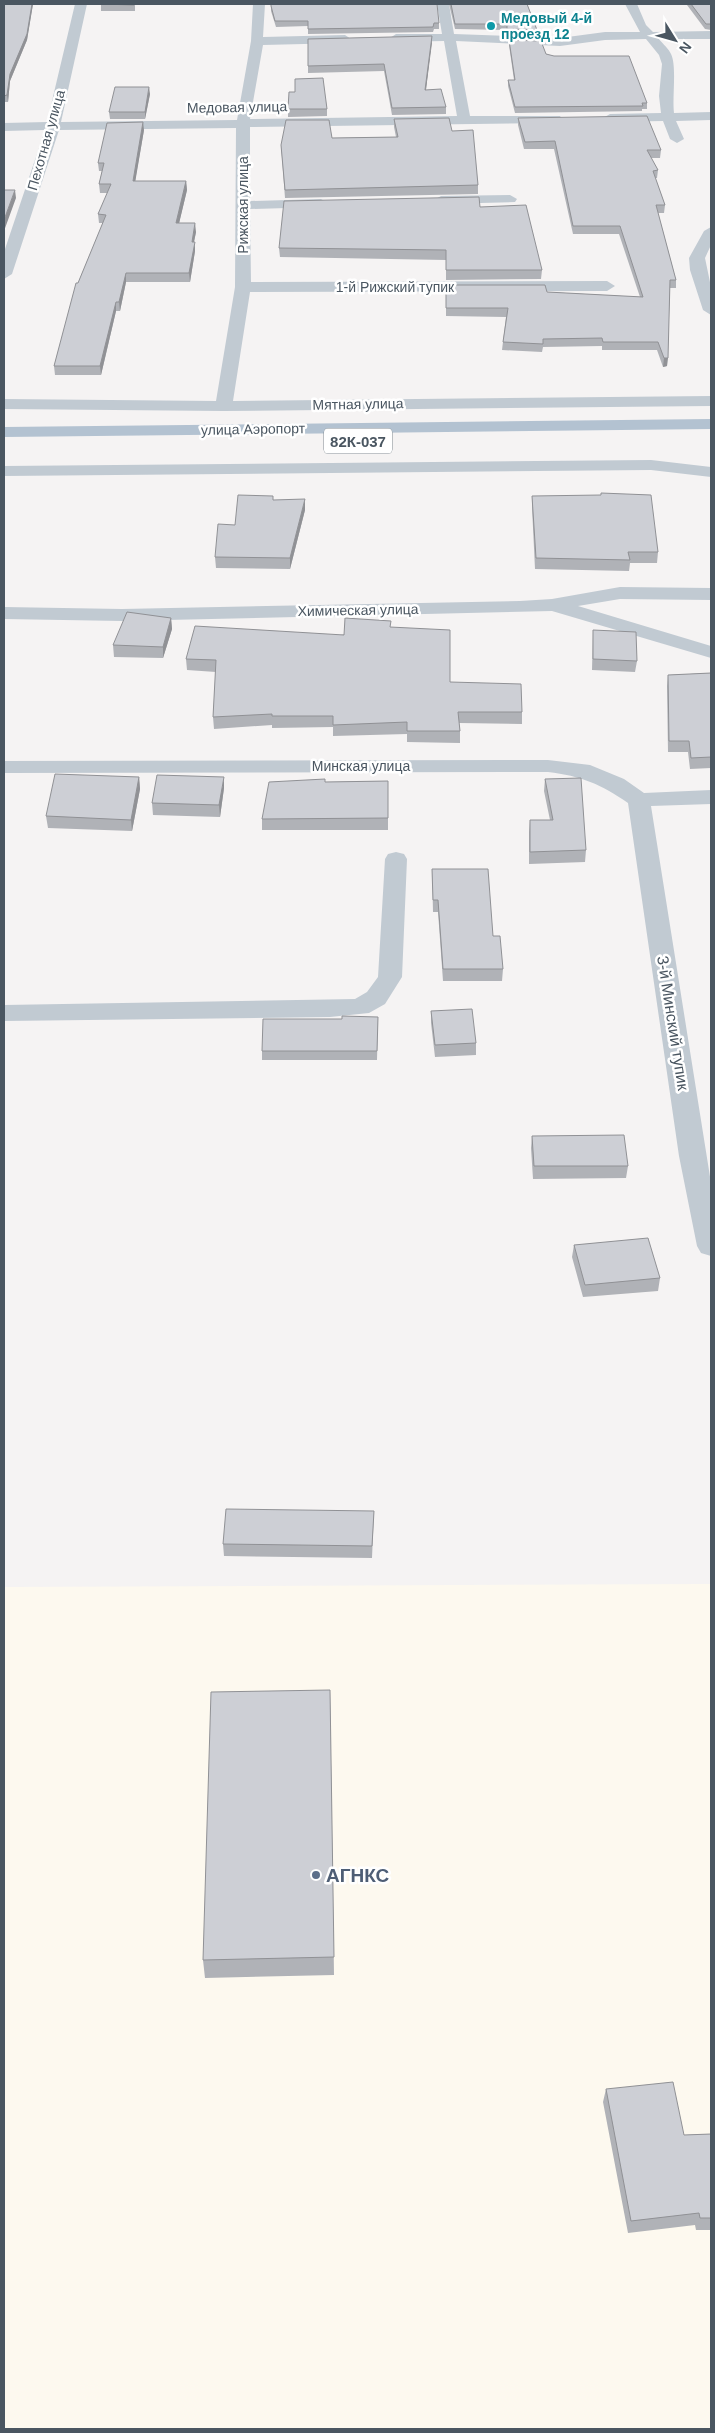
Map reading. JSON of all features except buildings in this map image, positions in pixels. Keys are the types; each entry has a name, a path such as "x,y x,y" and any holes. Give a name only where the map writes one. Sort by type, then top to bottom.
{"main road":[{"name":"улица Аэропорт","path":"4,432 711,424"},
{"name":"улица Аэропорт","path":"4,445 711,438"}],"street":[{"name":"Пехотная улица","path":"4,274 53,127 81,4"},
{"name":"Рижская улица","path":"224,406 243,287 243,124 256,41 258,4"},
{"path":"443,4 464,119"},
{"path":"631,4 641,26 665,54 668,64 665,96 668,117 677,139"},
{"path":"382,39 449,37 560,42 605,36 711,35"},
{"path":"256,41 362,39"},
{"path":"598,118 711,116"},
{"name":"Медовая улица","path":"4,127 568,119"},
{"path":"431,201 510,199"},
{"path":"244,205 332,203"},
{"path":"711,232 697,258 698,270 711,310"},
{"name":"1-й Рижский тупик","path":"243,287 607,286"},
{"name":"Мятная улица","path":"4,404 224,406 711,401"},
{"path":"4,471 651,465 711,472"},
{"name":"Химическая улица","path":"4,613 132,614 552,605 620,593 711,594"},
{"path":"552,605 711,652"},
{"name":"Минская улица","path":"4,767 548,766 582,770 616,784 639,800"},
{"path":"639,800 711,797"},
{"name":"3-й Минский тупик","path":"639,800 692,1156 711,1246"},
{"path":"4,1013 360,1007 376,998 390,977 396,859"}],"shaded area":[{"path":"711,1584 711,2429 4,2429 4,1587"}],"place":[{"name":"Медовый 4-й проезд 12","path":"491,26"},
{"name":"АГНКС","path":"316,1875"}]}
